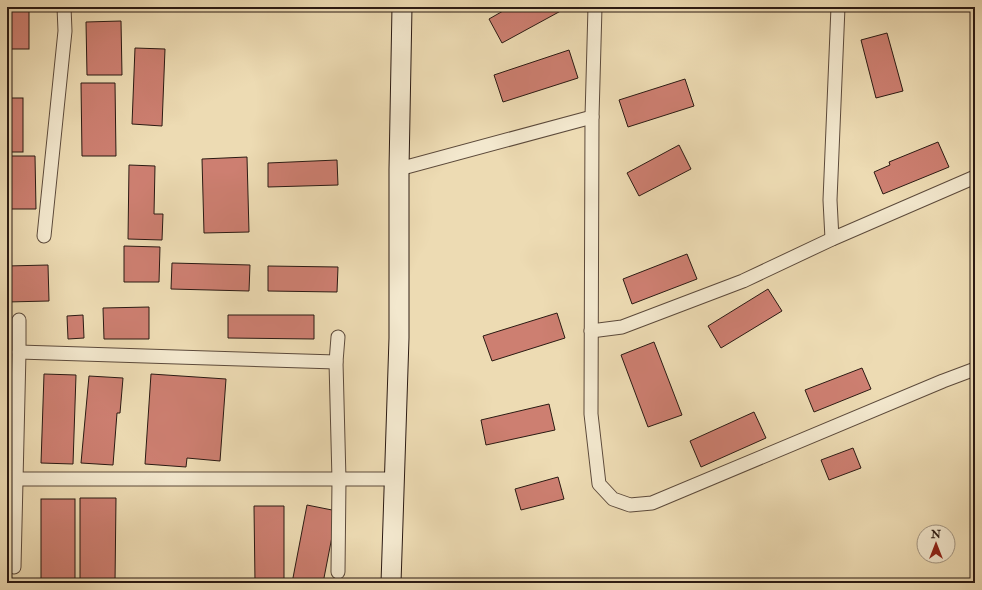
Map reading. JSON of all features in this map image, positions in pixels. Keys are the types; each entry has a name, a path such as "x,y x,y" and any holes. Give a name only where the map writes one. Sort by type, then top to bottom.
{"street":[{"path":"44,236 65,32 64,7"},
{"path":"390,583 399,338 399,169 402,7"},
{"path":"595,7 592,117 591,414 599,484 613,499 630,505 652,503 975,369"},
{"path":"832,239 830,200 838,7"},
{"path":"399,169 592,117"},
{"path":"592,330 622,327 743,281 832,239 975,177"},
{"path":"14,567 19,352 18,320"},
{"path":"338,336 336,362 339,480 338,572"},
{"path":"19,352 336,362"},
{"path":"16,479 394,479"}],"building":[{"path":"7,7 29,7 29,49 7,49"},
{"path":"124,7 124,10 90,8"},
{"path":"510,7 568,7 502,43 489,19"},
{"path":"121,21 122,75 87,75 86,22"},
{"path":"887,33 903,91 876,98 861,40"},
{"path":"135,48 165,49 162,126 132,124"},
{"path":"569,50 578,78 503,102 494,75"},
{"path":"685,79 694,106 628,127 619,100"},
{"path":"81,83 115,83 116,156 82,156"},
{"path":"7,98 23,98 23,152 7,152"},
{"path":"938,142 949,167 883,194 874,172 890,165 889,162"},
{"path":"679,145 691,169 639,196 627,173"},
{"path":"7,156 35,156 36,209 7,209"},
{"path":"247,157 249,232 204,233 202,159"},
{"path":"337,160 338,185 268,187 268,163"},
{"path":"129,165 155,166 154,214 163,214 162,240 128,239"},
{"path":"124,246 160,247 159,282 124,282"},
{"path":"687,254 697,279 632,304 623,279"},
{"path":"172,263 250,265 249,291 171,289"},
{"path":"48,265 49,301 7,302 7,266"},
{"path":"268,266 338,267 337,292 268,291"},
{"path":"768,289 782,311 721,348 708,326"},
{"path":"149,307 149,339 104,339 103,308"},
{"path":"557,313 565,338 492,361 483,336"},
{"path":"83,315 84,338 68,339 67,316"},
{"path":"228,315 314,315 314,339 228,338"},
{"path":"654,342 682,415 648,427 621,355"},
{"path":"862,368 871,389 814,412 805,390"},
{"path":"44,374 76,375 73,464 41,463"},
{"path":"151,374 226,379 220,461 187,458 186,467 145,464"},
{"path":"89,376 123,378 120,413 117,413 113,465 81,463"},
{"path":"549,404 555,430 486,445 481,420"},
{"path":"754,412 766,438 701,467 690,441"},
{"path":"853,448 861,468 829,480 821,460"},
{"path":"558,477 564,499 521,510 515,489"},
{"path":"80,498 116,498 115,583 80,583"},
{"path":"41,499 75,499 75,580 41,580"},
{"path":"307,505 337,511 323,583 292,583"},
{"path":"254,506 284,506 284,582 255,582"}]}
